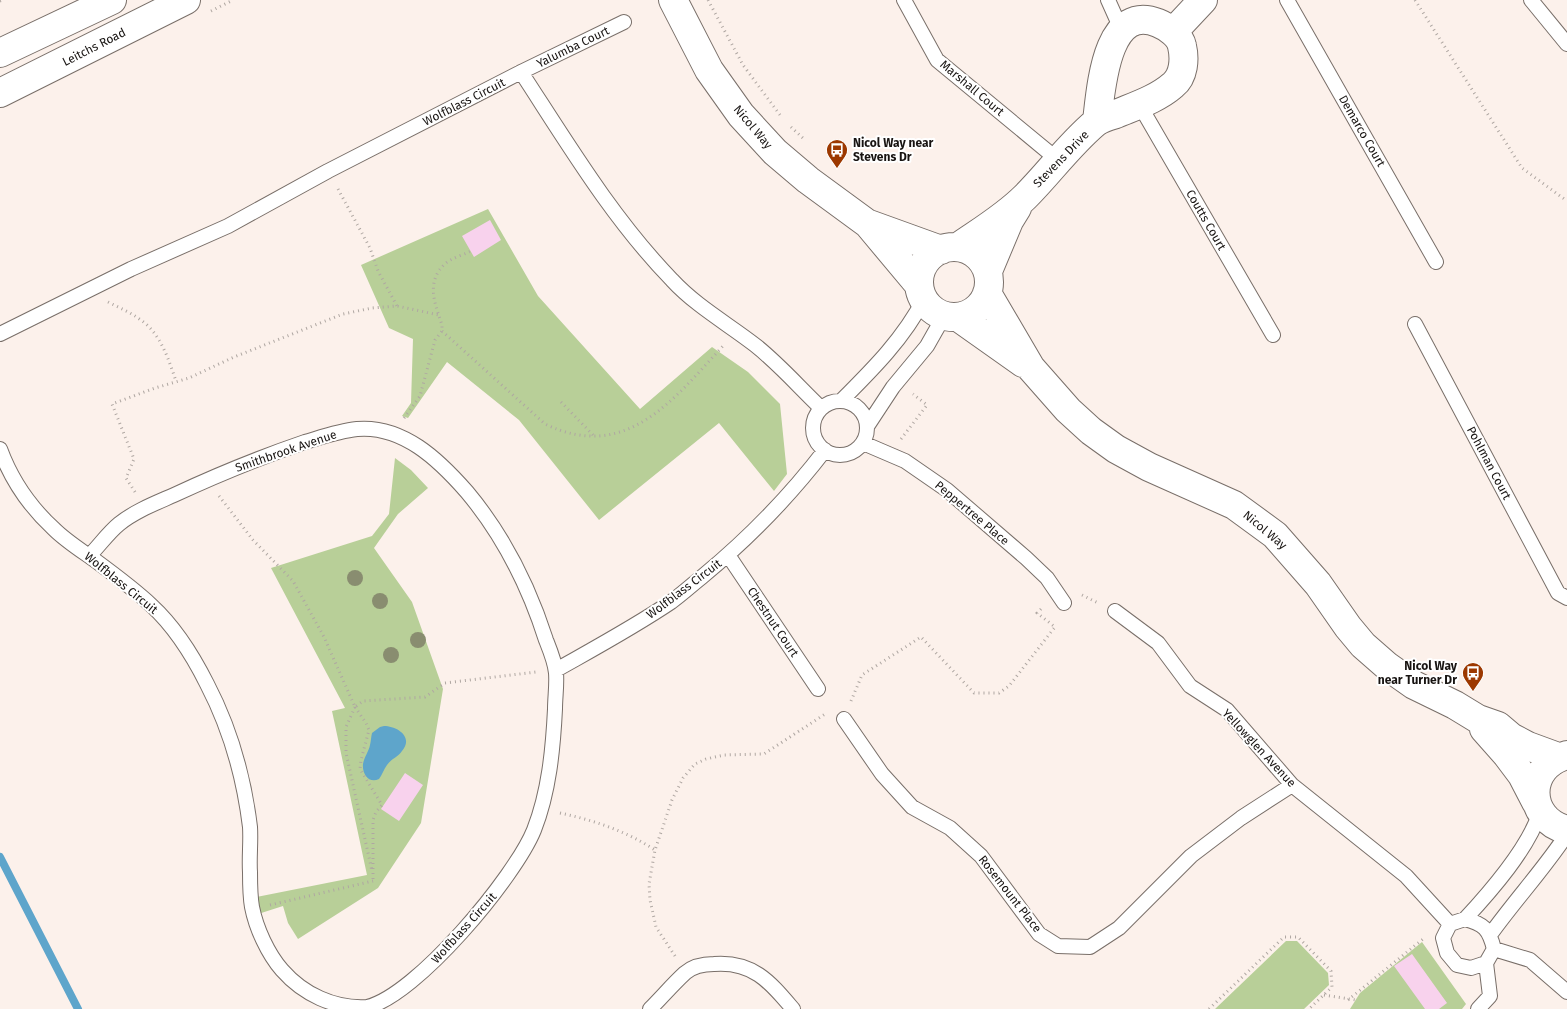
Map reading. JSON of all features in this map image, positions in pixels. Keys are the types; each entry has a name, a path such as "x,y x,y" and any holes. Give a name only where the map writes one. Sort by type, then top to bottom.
{"street":[{"path":"0,53 112,0"},
{"name":"Leitchs Road","path":"0,93 186,0"},
{"name":"Nicol Way","path":"673,0 709,70 741,115 775,152 808,180 868,224 936,304 1031,368 1068,410 1091,431 1116,449 1149,468 1234,505 1275,535 1318,584 1363,645 1386,666 1414,685 1455,705 1478,720 1498,726 1511,737 1528,746 1563,756"},
{"path":"1121,29 1133,22 1150,20 1161,24 1173,32 1203,0"},
{"name":"Stevens Drive","path":"1097,121 1106,63 1112,44 1121,29"},
{"name":"Stevens Drive","path":"950,248 1004,216 1025,197 1097,121 1139,104 1175,84 1183,69 1184,58 1181,43 1173,32"},
{"name":"Stevens Drive","path":"988,282 1009,221 1025,197"},
{"name":"Nicol Way","path":"868,224 950,248"},
{"path":"950,248 968,249 983,262 988,282 983,302 968,314 936,304 920,274 924,264 932,255 950,248"},
{"name":"Nicol Way","path":"988,282 1031,368"},
{"name":"Nicol Way","path":"1478,720 1522,775 1538,807"},
{"path":"1563,756 1549,762 1539,775 1535,791 1538,807 1548,821 1567,830"}],"lane":[{"name":"Marshall Court","path":"904,0 937,60 1058,160"},
{"path":"1108,0 1121,29"},
{"name":"Demarco Court","path":"1287,0 1436,262"},
{"path":"1531,0 1567,44"},
{"name":"Yalumba Court","path":"521,72 624,22"},
{"path":"521,72 612,210 673,282 700,305 757,347 821,408"},
{"name":"Wolfblass Circuit","path":"0,334 131,269 228,226 328,171 521,72"},
{"name":"Coutts Court","path":"1139,104 1273,335"},
{"path":"842,400 873,369 916,314 936,304"},
{"path":"868,425 893,387 927,346 936,304"},
{"name":"Pohlman Court","path":"1414,324 1558,593 1567,598"},
{"path":"842,400 852,402 860,408 865,415 868,425 867,434 857,450 848,454 838,455 825,450 818,444 814,435 813,425 815,416 821,408 828,402 842,400"},
{"name":"Smithbrook Avenue","path":"89,556 120,523 145,508 207,480 333,433 357,429 379,430 396,434 418,446 448,472 485,515 522,579 542,625 556,670"},
{"name":"Peppertree Place","path":"863,443 905,461 947,490 1026,558 1047,578 1060,597"},
{"name":"Wolfblass Circuit","path":"0,449 5,462 31,506 56,532 117,576 156,609 192,655 218,706 240,770 250,832 249,868 252,909 265,944 281,969 298,986 320,1002 346,1009 370,1007 395,994 439,958 496,891 516,863 532,836 542,810 550,765 556,670 614,638 672,601 728,555 770,516 825,450"},
{"name":"Chestnut Court","path":"728,555 818,689"},
{"name":"Yellowglen Avenue","path":"1115,610 1158,643 1190,686 1227,710 1292,785 1406,876 1446,919"},
{"name":"Rosemount Place","path":"844,719 882,774 912,806 950,828 981,856 1039,934 1058,946 1090,948 1119,928 1191,856 1241,818 1292,785"},
{"path":"1464,919 1490,892 1535,828 1538,807"},
{"path":"1490,935 1567,834"},
{"path":"1478,1009 1490,996 1486,963 1494,949 1490,935 1479,923 1464,919 1446,919 1443,938 1447,953 1457,965 1471,968 1486,963"},
{"path":"1494,949 1530,960 1567,992"},
{"path":"650,1009 686,972 697,966 726,963 757,972 774,987 793,1009"}],"path":[{"path":"708,0 742,65 785,122 806,140"},
{"path":"1415,0 1522,168 1567,201"},
{"path":"328,171 370,248 378,271 397,306"},
{"path":"396,434 406,414 420,396 435,340 442,331 432,289 437,274 446,263 470,251"},
{"path":"87,291 144,321 153,330 168,359 176,382"},
{"path":"145,508 126,478 134,459 112,404 189,378 234,357 343,314 372,308 397,306 439,314"},
{"path":"442,331 545,424 560,431 595,437 625,432 640,424 688,385 736,331"},
{"path":"560,402 595,437"},
{"path":"888,454 922,412"},
{"path":"207,480 253,540 293,581 324,637 355,707 369,730 360,769 382,805 376,812 373,820 373,881"},
{"path":"844,719 862,675 921,637 974,693 999,694 1009,686 1055,627 1037,613 1060,597"},
{"path":"373,881 368,847 346,753 346,728 355,707 363,701 424,697 444,683 556,670"},
{"path":"686,972 656,927 652,914 649,884 655,850 672,800 683,778 695,764 715,756 764,754 828,712"},
{"path":"542,810 576,816 623,832 637,838 655,850"},
{"path":"252,909 373,881"},
{"path":"1348,1000 1446,919"},
{"path":"1209,1009 1284,937 1298,937 1331,971 1332,987 1309,1009"},
{"path":"1324,995 1356,1000"}],"green space":[{"path":"488,209 538,296 640,409 712,347 748,372 780,404 787,474 774,491 719,423 599,520 519,420 447,362 408,418 402,416 411,403 413,339 389,328 361,265"},
{"path":"395,458 411,470 428,488 398,514 374,548 412,602 443,689 421,823 378,888 298,939 288,923 283,906 255,915 252,898 367,875 332,711 345,708 271,568 372,536 389,514"},
{"path":"1286,941 1297,941 1328,973 1329,985 1304,1009 1215,1009"},
{"path":"1422,942 1466,1004 1462,1009 1350,1009 1360,993"}],"water":[{"path":"384,726 399,730 405,737 405,746 389,763 379,779 372,780 365,774 363,768 364,761 372,733"}],"building":[{"path":"490,220 501,240 474,257 462,236"},
{"path":"405,773 423,785 399,821 381,809"},
{"path":"1412,954 1447,1003 1439,1009 1425,1009 1394,966"}],"waterway":[{"path":"0,857 78,1009"}],"place":[{"name":"Nicol Way near Stevens Dr","path":"837,169"},
{"name":"Nicol Way near Turner Dr","path":"1473,692"}]}
